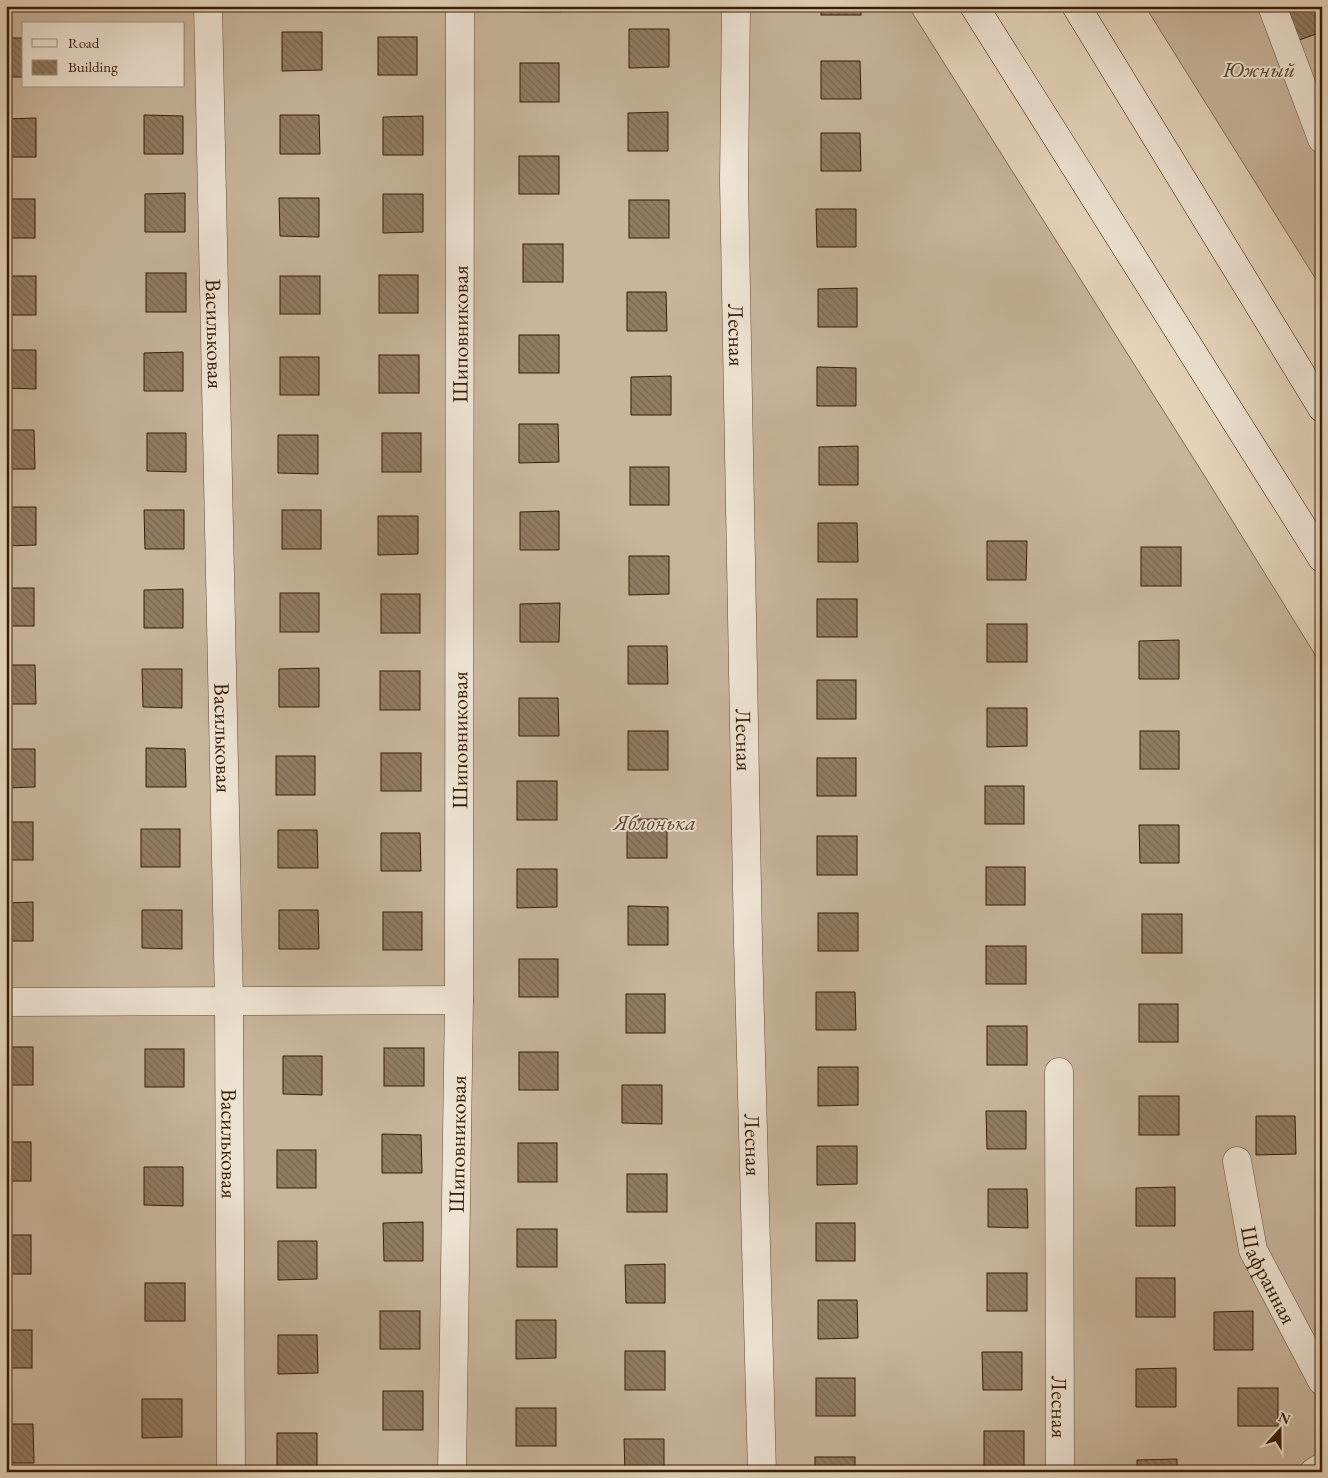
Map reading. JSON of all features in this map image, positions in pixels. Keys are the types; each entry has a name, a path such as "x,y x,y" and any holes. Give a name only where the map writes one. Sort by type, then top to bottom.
{"street":[{"name":"Васильковая","path":"208,6 229,1001 231,1472"},
{"name":"Шиповниковая","path":"452,1472 459,1000 460,6"},
{"name":"Лесная","path":"736,6 734,191 748,942 762,1472"},
{"path":"974,6 1322,558"},
{"path":"1076,6 1322,408"},
{"path":"1272,6 1322,139"},
{"path":"6,1002 459,1000"},
{"name":"Лесная","path":"1059,1072 1060,1472"},
{"name":"Шафранная","path":"1238,1161 1253,1250 1322,1381"},
{"path":"1314,1472 1322,1468"}],"green space":[{"name":"Яблонька","path":"6,6 908,6 1209,483 1322,666 1322,1472 6,1472"},
{"name":"Южный","path":"1145,6 1322,6 1322,289"}],"building":[{"path":"521,6 561,6 561,12 521,12"},
{"path":"821,6 861,6 861,15 821,15"},
{"path":"1287,6 1322,6 1322,32 1299,40"},
{"path":"629,29 669,29 669,67 629,68"},
{"path":"282,32 322,32 322,70 282,71"},
{"path":"378,37 417,37 417,75 378,75"},
{"path":"6,38 22,38 22,77 6,77"},
{"path":"821,61 860,61 861,99 821,99"},
{"path":"520,63 559,63 559,102 520,102"},
{"path":"1322,81 1322,115 1311,85"},
{"path":"668,112 668,151 628,151 628,113"},
{"path":"144,115 183,116 183,154 144,154"},
{"path":"280,115 319,115 320,154 280,154"},
{"path":"423,116 423,155 383,155 383,117"},
{"path":"36,118 36,157 6,157 6,119"},
{"path":"821,133 860,133 861,171 821,171"},
{"path":"519,156 559,156 559,194 519,194"},
{"path":"185,193 185,232 145,232 145,194"},
{"path":"383,194 423,194 423,232 383,233"},
{"path":"279,198 319,198 319,237 280,236"},
{"path":"6,199 35,199 35,238 6,238"},
{"path":"629,200 669,200 669,238 629,238"},
{"path":"816,209 856,209 856,247 817,247"},
{"path":"523,244 563,244 563,282 523,282"},
{"path":"146,273 186,273 186,312 146,312"},
{"path":"379,275 418,275 418,313 379,313"},
{"path":"6,276 36,276 36,315 6,315"},
{"path":"280,276 320,276 320,314 280,314"},
{"path":"857,288 857,327 818,327 818,289"},
{"path":"627,292 666,292 667,331 627,331"},
{"path":"519,335 559,335 559,373 519,373"},
{"path":"6,350 36,350 36,389 6,388"},
{"path":"183,352 183,391 144,391 144,353"},
{"path":"379,355 419,355 419,393 379,393"},
{"path":"280,357 319,357 319,395 280,395"},
{"path":"817,367 856,368 856,406 817,406"},
{"path":"671,376 671,415 631,415 631,377"},
{"path":"519,424 558,424 559,462 519,463"},
{"path":"6,430 34,430 35,469 6,469"},
{"path":"147,433 186,433 186,472 147,471"},
{"path":"382,433 421,433 421,472 382,472"},
{"path":"278,435 318,435 318,474 278,473"},
{"path":"858,446 858,485 819,485 819,447"},
{"path":"630,467 669,467 669,505 630,505"},
{"path":"6,507 36,507 36,545 6,546"},
{"path":"144,510 184,510 184,549 145,549"},
{"path":"282,510 321,510 321,549 282,549"},
{"path":"559,511 559,550 520,550 520,512"},
{"path":"378,516 418,516 418,554 378,555"},
{"path":"818,523 857,523 858,562 818,562"},
{"path":"987,541 1027,541 1026,580 987,580"},
{"path":"1141,547 1181,547 1181,586 1141,586"},
{"path":"629,556 669,556 669,594 629,595"},
{"path":"6,588 34,588 34,626 6,626"},
{"path":"183,589 183,628 144,628 144,590"},
{"path":"280,593 319,593 319,632 280,632"},
{"path":"381,594 420,594 420,633 381,633"},
{"path":"817,599 857,599 857,637 817,637"},
{"path":"560,603 559,642 520,642 520,604"},
{"path":"987,624 1027,624 1027,662 987,662"},
{"path":"1179,640 1179,679 1139,679 1139,641"},
{"path":"628,646 667,646 668,684 628,684"},
{"path":"6,665 35,665 36,704 6,704"},
{"path":"319,668 319,707 279,707 279,669"},
{"path":"142,669 182,669 182,708 143,707"},
{"path":"380,671 420,671 420,710 380,710"},
{"path":"817,680 856,680 856,719 817,719"},
{"path":"519,698 558,698 559,736 519,736"},
{"path":"987,708 1027,708 1027,746 987,747"},
{"path":"628,731 668,731 668,770 628,770"},
{"path":"1140,731 1179,731 1179,769 1140,769"},
{"path":"146,748 185,749 186,787 146,787"},
{"path":"6,749 35,749 35,787 6,788"},
{"path":"381,753 421,753 421,791 381,791"},
{"path":"276,756 315,756 315,795 276,795"},
{"path":"817,758 856,758 856,796 817,796"},
{"path":"517,781 557,781 557,820 517,820"},
{"path":"985,786 1024,786 1024,824 985,824"},
{"path":"627,819 667,819 667,858 627,858"},
{"path":"6,822 33,822 33,860 6,860"},
{"path":"1139,825 1179,825 1179,863 1140,863"},
{"path":"141,829 180,829 180,867 141,867"},
{"path":"278,830 317,830 318,868 278,868"},
{"path":"381,833 420,833 421,871 381,871"},
{"path":"817,836 857,836 857,875 817,875"},
{"path":"986,867 1025,867 1025,905 986,905"},
{"path":"517,869 557,869 557,907 517,908"},
{"path":"33,902 33,941 6,941 6,903"},
{"path":"628,906 668,907 668,945 628,945"},
{"path":"142,910 182,910 182,949 142,948"},
{"path":"279,910 318,910 319,949 279,949"},
{"path":"383,912 422,912 422,950 383,950"},
{"path":"818,913 858,913 858,951 818,951"},
{"path":"1142,914 1182,914 1182,953 1142,953"},
{"path":"986,946 1026,946 1026,984 986,984"},
{"path":"519,959 558,959 558,997 519,997"},
{"path":"816,992 855,992 856,1030 816,1030"},
{"path":"626,994 665,994 665,1033 626,1033"},
{"path":"1139,1004 1178,1004 1178,1042 1139,1042"},
{"path":"987,1026 1027,1026 1027,1065 987,1065"},
{"path":"6,1047 33,1047 33,1085 6,1085"},
{"path":"384,1048 424,1048 424,1086 384,1086"},
{"path":"145,1049 184,1049 184,1087 145,1087"},
{"path":"519,1052 558,1052 558,1090 519,1090"},
{"path":"283,1056 322,1056 322,1095 283,1094"},
{"path":"818,1067 858,1067 858,1105 818,1106"},
{"path":"622,1085 662,1085 662,1124 622,1123"},
{"path":"1139,1096 1179,1096 1179,1135 1139,1135"},
{"path":"986,1111 1026,1111 1026,1149 987,1149"},
{"path":"1256,1116 1295,1116 1296,1154 1256,1155"},
{"path":"382,1134 421,1135 422,1173 382,1173"},
{"path":"6,1142 31,1142 31,1181 6,1181"},
{"path":"518,1143 557,1143 557,1182 518,1182"},
{"path":"817,1146 857,1146 857,1184 817,1185"},
{"path":"277,1150 316,1150 316,1188 277,1188"},
{"path":"144,1167 183,1167 183,1206 144,1205"},
{"path":"627,1174 667,1174 667,1212 627,1212"},
{"path":"1175,1187 1175,1226 1136,1226 1136,1188"},
{"path":"988,1189 1027,1189 1028,1228 988,1227"},
{"path":"423,1222 423,1261 384,1261 383,1223"},
{"path":"816,1223 855,1223 855,1261 816,1261"},
{"path":"517,1229 557,1229 557,1267 517,1267"},
{"path":"6,1235 31,1235 31,1274 6,1274"},
{"path":"278,1241 317,1241 317,1279 278,1280"},
{"path":"665,1264 665,1303 626,1303 625,1265"},
{"path":"987,1273 1027,1273 1027,1311 987,1311"},
{"path":"1136,1278 1175,1278 1175,1317 1136,1317"},
{"path":"145,1283 185,1283 185,1321 145,1321"},
{"path":"818,1300 857,1300 858,1338 818,1339"},
{"path":"380,1311 420,1311 420,1349 380,1349"},
{"path":"1253,1311 1253,1350 1214,1350 1214,1312"},
{"path":"516,1320 556,1320 556,1358 516,1359"},
{"path":"6,1330 32,1330 32,1368 6,1368"},
{"path":"278,1335 317,1335 318,1373 278,1374"},
{"path":"625,1351 665,1351 665,1390 625,1390"},
{"path":"982,1352 1022,1352 1022,1390 983,1390"},
{"path":"1176,1368 1176,1407 1136,1407 1136,1369"},
{"path":"816,1378 855,1378 855,1416 816,1416"},
{"path":"1238,1388 1278,1388 1278,1426 1238,1426"},
{"path":"383,1391 423,1391 423,1430 383,1430"},
{"path":"142,1399 182,1399 182,1437 142,1438"},
{"path":"516,1408 556,1408 556,1446 516,1446"},
{"path":"6,1424 33,1424 34,1463 6,1463"},
{"path":"984,1431 1024,1431 1024,1469 984,1469"},
{"path":"277,1433 317,1433 317,1471 277,1472"},
{"path":"624,1439 664,1439 664,1472 625,1472"},
{"path":"815,1457 855,1457 855,1472 815,1472"},
{"path":"1177,1459 1177,1472 1137,1472 1137,1460"}]}
